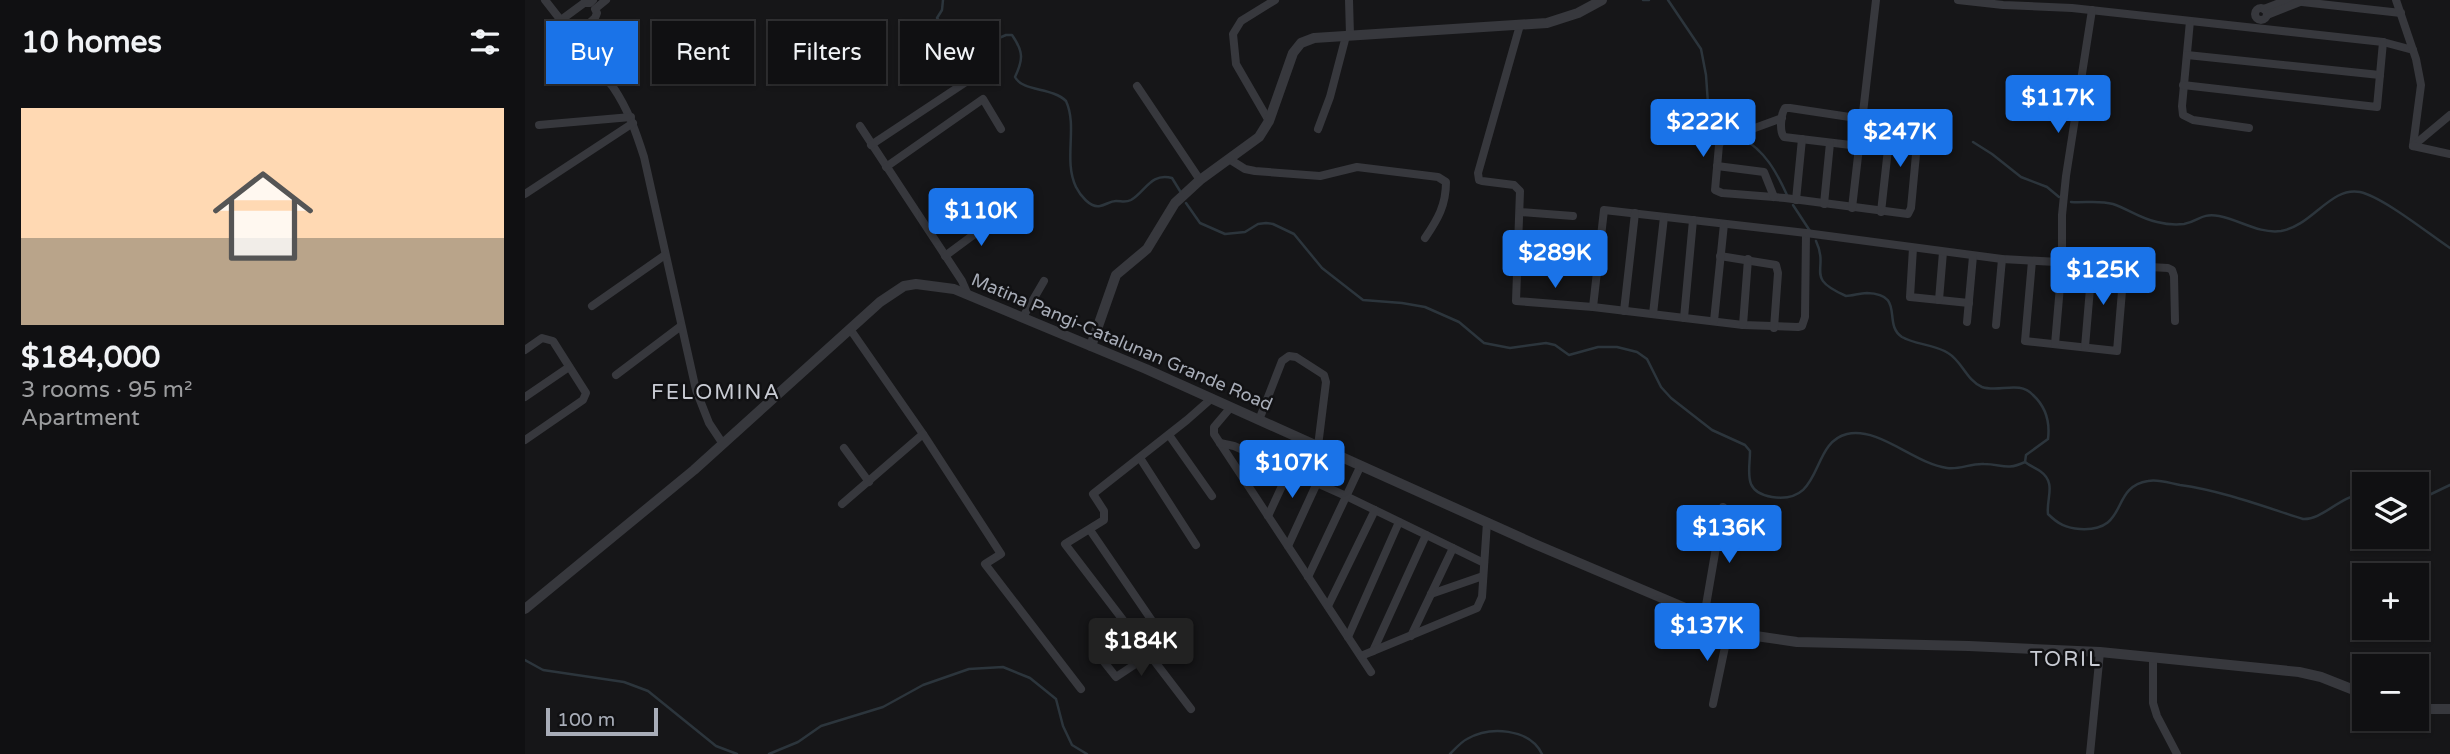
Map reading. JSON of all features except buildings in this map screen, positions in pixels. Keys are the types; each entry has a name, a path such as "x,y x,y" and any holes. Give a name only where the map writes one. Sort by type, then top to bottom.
{"street":[{"path":"545,0 561,20 583,3 593,4 605,0"},
{"path":"1269,121 1236,64 1233,34 1241,21 1275,0"},
{"path":"1318,129 1348,36 1349,0"},
{"path":"1091,346 1115,275 1147,249 1175,203 1201,180 1259,138 1269,121 1297,47 1306,40 1520,25 1564,19 1602,0"},
{"path":"1852,208 1876,0"},
{"path":"1958,0 2092,10 2238,26 2304,1"},
{"path":"2261,18 2285,0 2401,13"},
{"path":"2396,0 2413,50 2421,85 2413,146"},
{"path":"592,21 596,17 593,4"},
{"path":"2055,344 2066,176 2092,10"},
{"path":"2261,18 2413,50"},
{"path":"2190,21 2183,85 2183,115 2193,120 2249,128"},
{"path":"1520,25 1478,173 1479,180 1519,188 1516,302 1624,310 1774,328 1798,327 1804,322 1806,233"},
{"path":"2183,85 2378,107 2383,42"},
{"path":"2187,55 2380,75"},
{"path":"611,84 632,120 644,157 681,326 702,407 723,444"},
{"path":"871,145 963,84"},
{"path":"1137,86 1201,180"},
{"path":"886,167 983,99 1001,129"},
{"path":"1782,118 1725,138 1719,145 1714,187 1717,192 1906,215 1911,208 1918,130 1914,126 1787,108 1783,111 1782,135 1859,146"},
{"path":"2413,146 2450,116"},
{"path":"539,125 632,120"},
{"path":"525,194 632,120"},
{"path":"1881,212 1891,122"},
{"path":"860,126 968,295"},
{"path":"1796,200 1802,139"},
{"path":"1824,204 1830,143"},
{"path":"2413,146 2450,153"},
{"path":"1229,159 1245,169 1270,172 1320,176 1357,167 1438,177 1446,182 1446,194 1441,216 1425,238"},
{"path":"1717,166 1765,172 1774,197"},
{"path":"1593,307 1604,210 2002,259 2124,267 2149,265 2172,270 2175,321"},
{"path":"1520,212 1573,216"},
{"path":"1624,310 1635,213"},
{"path":"945,256 999,216"},
{"path":"1653,314 1664,217"},
{"path":"1685,318 1693,220"},
{"path":"1714,321 1724,224"},
{"path":"1913,248 1910,298 1969,303"},
{"path":"1939,300 1943,252"},
{"path":"592,306 665,255"},
{"path":"1720,256 1773,263 1778,268 1774,328"},
{"path":"1967,322 1973,256"},
{"path":"1744,325 1748,259"},
{"path":"1996,325 2002,259"},
{"path":"2032,261 2025,341 2117,351 2124,267"},
{"path":"2085,347 2092,265"},
{"path":"1023,317 1044,281"},
{"name":"Matina Pangi-Catalunan Grande Road","path":"525,609 723,444 880,302 904,286 931,284 968,295 1091,346 1749,635 1780,641 2100,652 2299,672 2352,689"},
{"path":"616,375 681,326"},
{"path":"850,329 923,434 1001,554 985,564 1081,689"},
{"path":"525,350 539,340 547,338 553,341 586,395 525,440"},
{"path":"1259,419 1282,361 1289,356 1296,357 1320,371 1325,382 1318,446"},
{"path":"525,397 569,367"},
{"path":"1191,709 1065,544 1101,523 1105,517 1093,494 1212,398"},
{"path":"1231,407 1213,427 1214,434 1371,672"},
{"path":"842,504 923,434"},
{"path":"1169,435 1212,496"},
{"path":"1220,443 1234,446 1346,496 1484,563"},
{"path":"844,448 869,482"},
{"path":"1140,458 1196,545"},
{"path":"1308,577 1361,465"},
{"path":"1268,516 1289,471"},
{"path":"1288,546 1317,483"},
{"path":"1704,617 1723,507"},
{"path":"1328,607 1375,510"},
{"path":"1348,637 1399,522"},
{"path":"1361,656 1473,610 1479,605 1487,522"},
{"path":"1090,530 1172,650"},
{"path":"1720,532 1758,536"},
{"path":"1373,651 1426,534"},
{"path":"1411,636 1453,548"},
{"path":"1431,594 1483,576"},
{"path":"1713,704 1730,628"},
{"path":"2090,754 2100,652"},
{"path":"1097,653 1116,677 1149,655"},
{"path":"2153,657 2153,703 2177,754"},
{"path":"2429,709 2450,709"}],"waterway":[{"path":"943,0 942,10 937,18 950,32 963,39 968,39 972,34 979,35 985,44 1012,35 1019,46 1021,56 1015,77 1019,82 1053,93 1066,101 1071,122 1072,177 1089,203 1100,206 1114,201 1129,201 1153,180 1165,177 1172,178 1180,191"},
{"path":"1643,0 1649,0"},
{"path":"1668,0 1701,49 1712,116 1733,133"},
{"path":"1742,138 1769,162 1787,195"},
{"path":"1973,142 2021,177 2047,187 2059,197"},
{"path":"2071,202 2113,204 2145,219 2163,223 2184,224 2213,215 2257,229 2281,231 2302,222 2340,195 2360,192 2393,208 2450,248"},
{"path":"1186,203 1200,223 1225,234 1245,232 1258,224 1273,224 1294,234 1322,268 1363,300 1425,307 1459,322 1484,343 1510,348 1546,343 1555,345 1569,355 1598,347 1617,347 1637,352 1647,359 1661,387 1671,398 1712,430 1745,445 1750,451 1749,473 1752,486 1756,491 1772,497 1789,497 1801,492 1809,483 1827,449 1835,440 1847,434 1859,433 1884,440 1922,460 1947,468 1979,464 2008,467 2019,465 2025,462 2026,455 2048,439 2048,421 2044,410 2027,391 2015,387 1982,387 1972,380 1948,353 1902,337 1896,331 1892,310 1886,298 1867,293 1846,296 1825,284 1821,278 1820,251 1816,241"},
{"path":"1793,205 1810,231"},
{"path":"2025,462 2040,471 2048,481 2048,514 2063,525 2080,529 2106,524 2128,491 2148,481 2212,491 2303,519 2317,516 2352,496"},
{"path":"2429,495 2450,485"},
{"path":"525,660 543,670 624,682 648,691 716,746 737,754"},
{"path":"769,754 798,742 821,726 883,707 923,685 969,669 1003,667 1030,678 1056,699 1063,726 1072,745 1087,754"},
{"path":"1450,754 1467,739 1497,731 1519,734 1536,745 1542,754"}],"district":[{"name":"FELOMINA","path":"716,392"},
{"name":"TORIL","path":"2066,659"}]}
